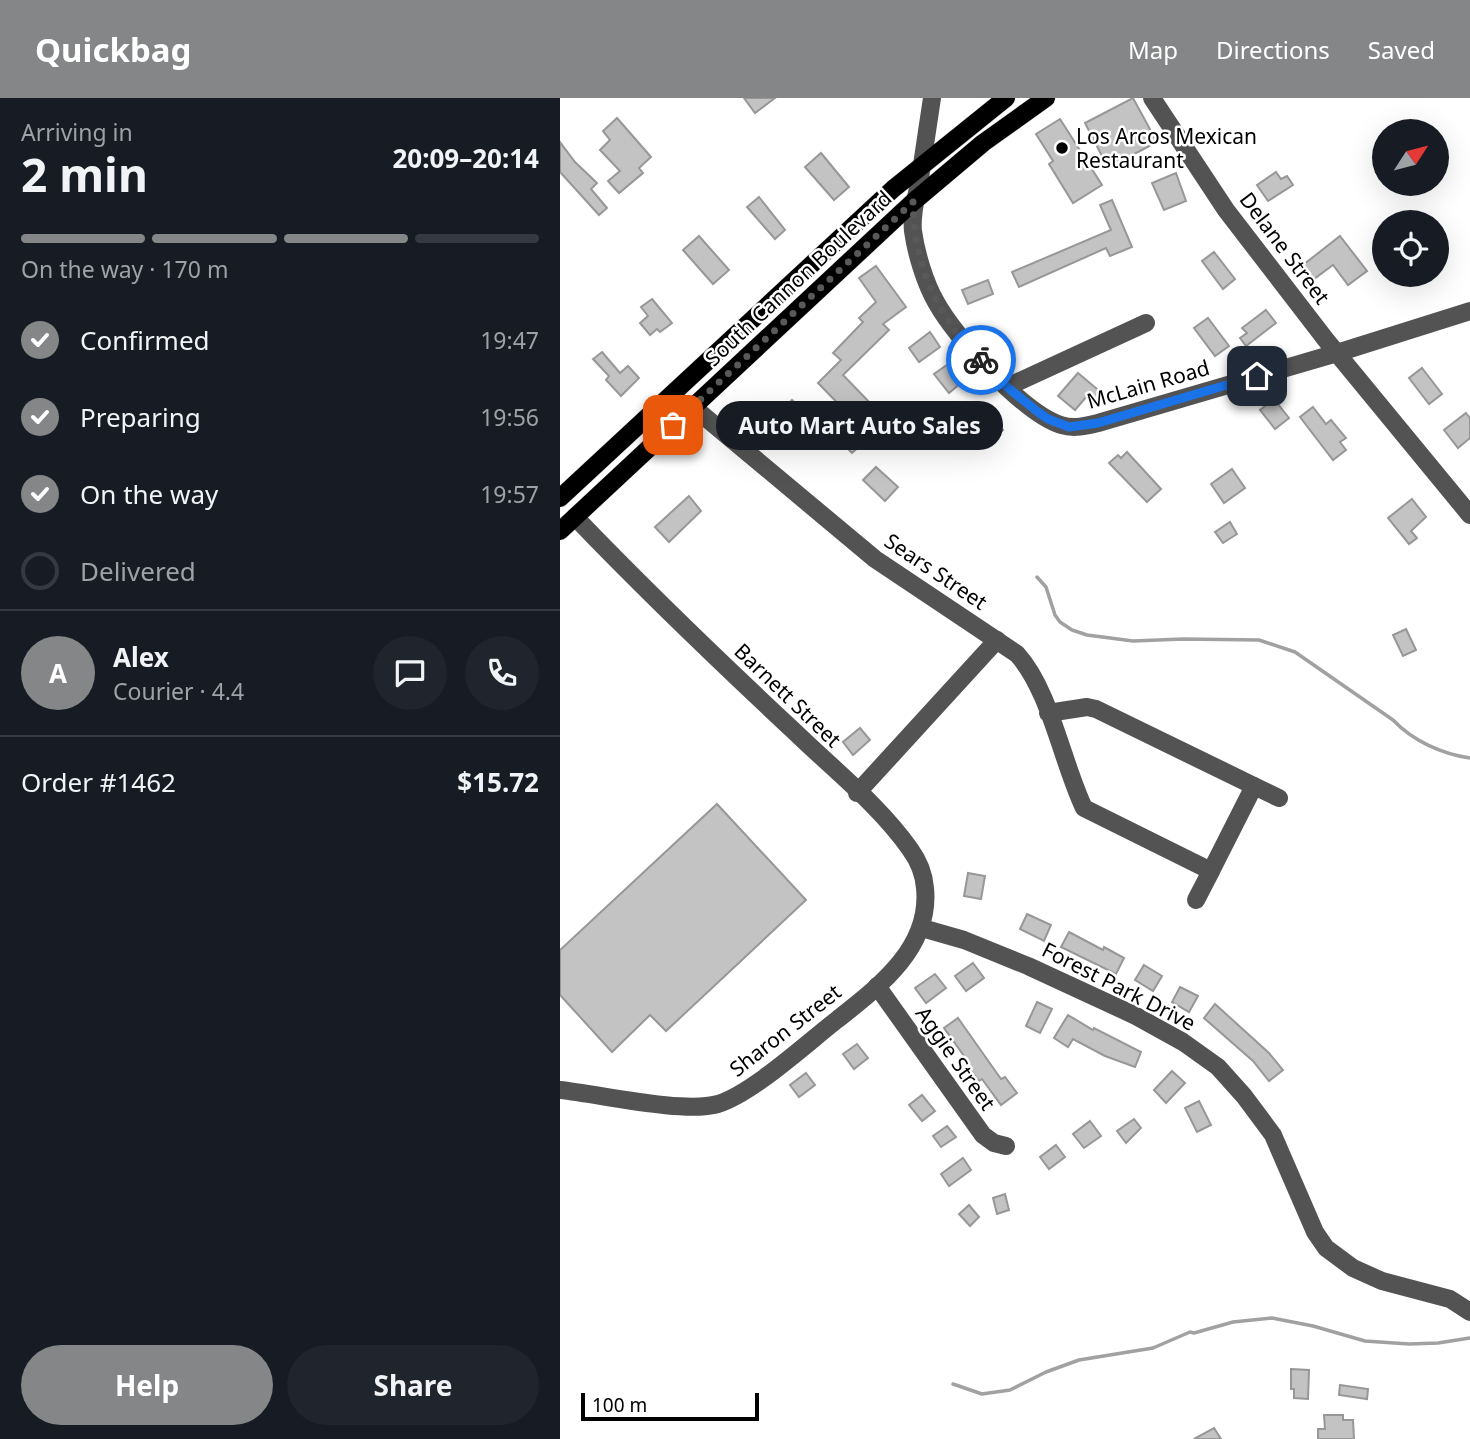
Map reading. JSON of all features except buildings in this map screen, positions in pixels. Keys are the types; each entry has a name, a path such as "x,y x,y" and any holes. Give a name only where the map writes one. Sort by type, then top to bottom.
{"main road":[{"name":"South Cannon Boulevard","path":"560,498 922,165 1006,98"},
{"name":"South Cannon Boulevard","path":"560,531 913,202 983,143 1046,98"},
{"path":"575,517 580,496 610,461 618,444"}],"street":[{"name":"McLain Road","path":"932,98 922,165 913,202 913,231 934,301 962,342 1007,387 1048,419 1069,427 1083,426 1337,353 1470,311"},
{"name":"Delane Street","path":"1152,98 1226,210 1337,353"},
{"path":"1007,387 1146,323"},
{"path":"1337,353 1470,515"},
{"name":"Sears Street","path":"693,407 874,559 997,640 1024,662 1039,690 1084,807 1211,871"},
{"name":"Barnett Street","path":"575,517 658,603 857,793 911,850 920,867 925,894 922,928"},
{"path":"857,793 997,640"},
{"path":"1048,713 1087,706 1096,709 1279,798"},
{"path":"1196,900 1254,786"},
{"name":"Sharon Street","path":"560,1090 681,1106 718,1104 744,1092 877,986 911,949 922,928"},
{"name":"Forest Park Drive","path":"922,928 964,940 1028,966 1136,1016 1184,1042 1236,1086 1273,1135 1315,1232 1326,1248 1353,1268 1382,1281 1450,1299 1470,1312"},
{"name":"Aggie Street","path":"877,986 983,1135 993,1143 1006,1146"}],"waterway":[{"path":"1037,577 1046,587 1055,615 1072,630 1087,635 1133,641 1259,640 1295,652 1419,740 1439,750 1470,758"},
{"path":"953,1384 982,1394 1010,1390 1046,1372 1079,1360 1153,1348 1190,1332 1233,1322 1272,1318 1365,1341 1409,1344 1470,1338"}],"way so far":[{"path":"673,425 913,202 913,231 934,301 962,342 981,360"}],"place":[{"name":"Los Arcos Mexican Restaurant","path":"1062,148"},
{"name":"Auto Mart Auto Sales","path":"673,425"}],"route":[{"path":"981,360 1007,387 1038,412 1069,427 1098,423 1257,376"}]}
